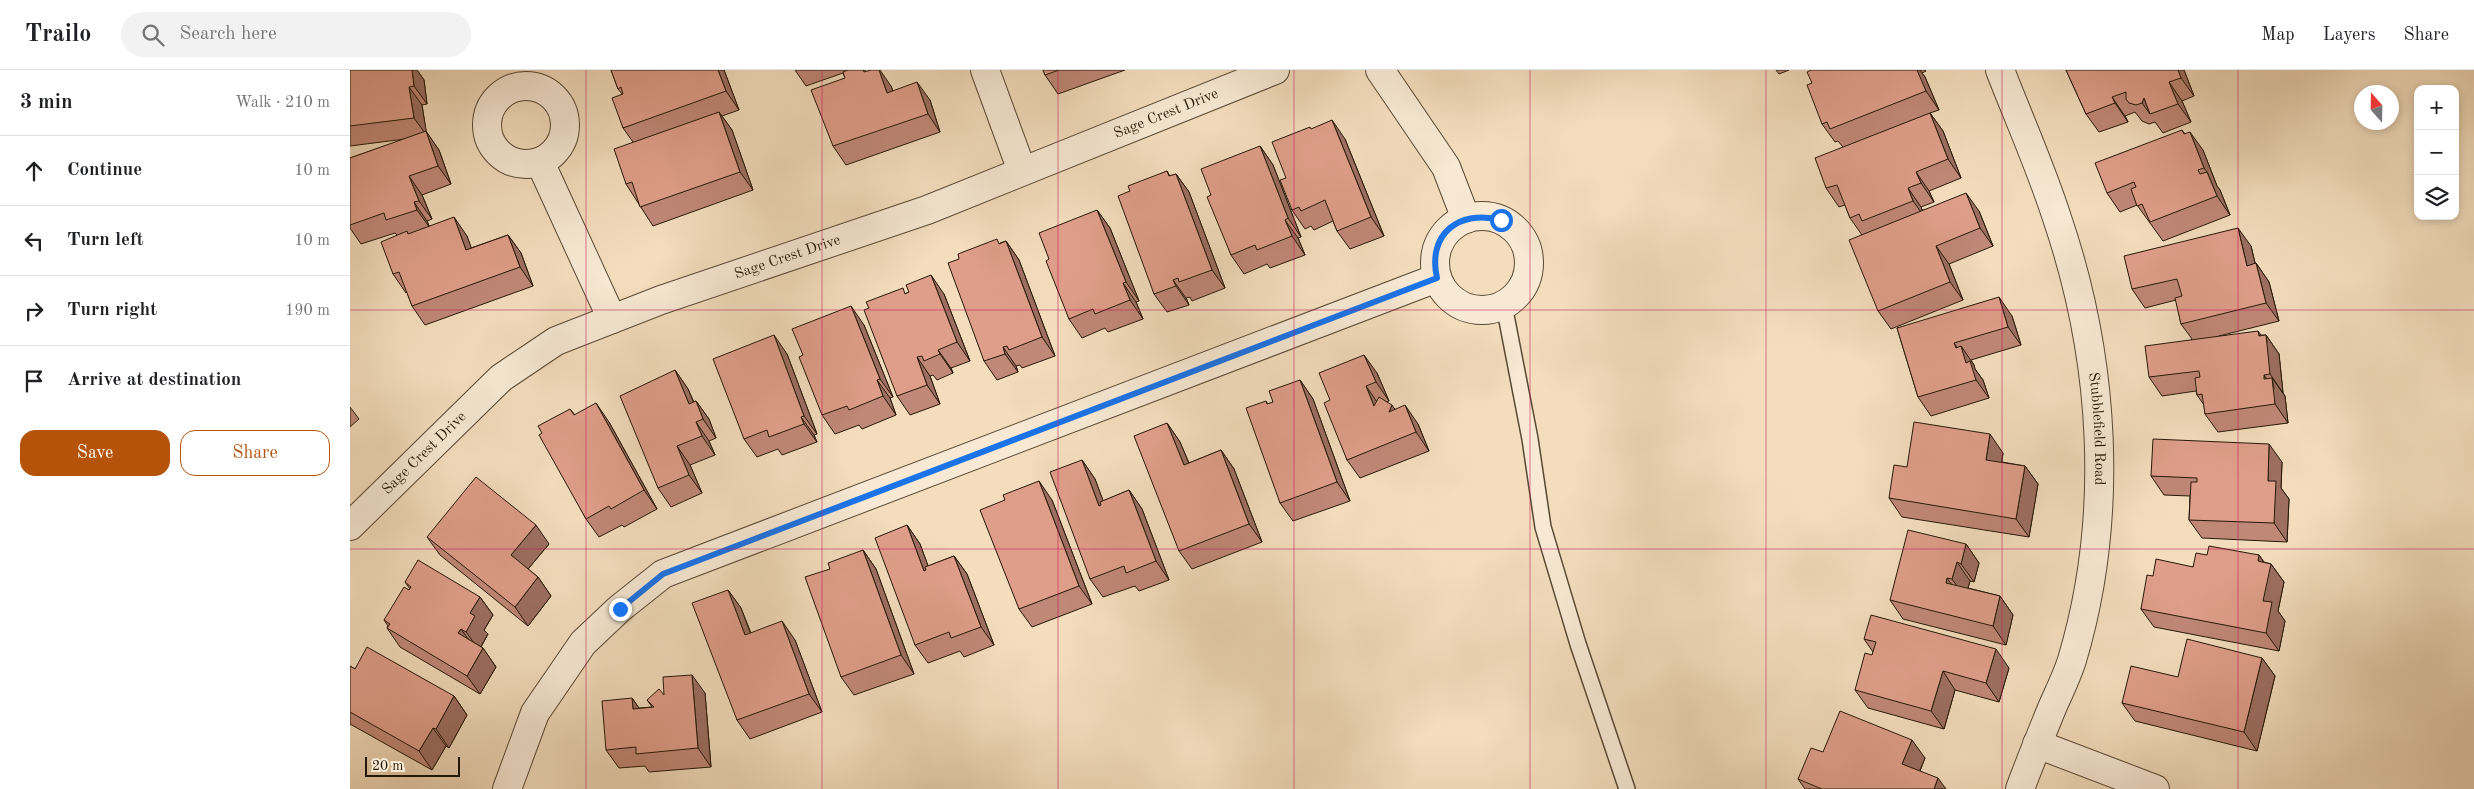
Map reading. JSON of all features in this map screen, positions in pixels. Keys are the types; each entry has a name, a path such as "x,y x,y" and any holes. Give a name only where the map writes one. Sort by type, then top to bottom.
{"street":[{"path":"985,70 1022,171"},
{"name":"Sage Crest Drive","path":"350,526 501,378 556,341 661,300 927,210 1275,70"},
{"path":"1380,70 1446,167 1466,219"},
{"name":"Stubblefield Road","path":"2000,70 2058,218 2092,359 2100,444 2100,488 2093,566 2085,608 2072,661 2020,789"},
{"path":"540,162 612,319"},
{"path":"1487,216 1501,220 1514,228 1523,240 1528,254 1529,268 1525,282 1517,295 1504,305 1488,310 1472,309 1457,303 1444,292 1437,278 1434,266 1440,241 1448,230 1466,219 1487,216"},
{"path":"507,789 535,713 584,643 620,609 663,574 1437,278"},
{"path":"2037,744 2155,789"}],"lane":[{"path":"1504,305 1530,439 1544,527 1578,644 1627,789"}],"building":[{"path":"350,70 412,70 414,86 409,87 414,118 350,126"},
{"path":"611,70 718,70 726,91 623,128 612,98 623,94 621,87 618,89"},
{"path":"863,70 864,72 879,70 887,93 917,82 928,114 833,146 811,90 845,78 843,72"},
{"path":"1043,70 1059,70 1045,75"},
{"path":"1811,70 1917,70 1926,91 1830,129 1827,122 1822,124 1807,85 1812,83 1807,72"},
{"path":"2066,70 2178,70 2181,78 2169,82 2178,104 2150,114 2144,98 2142,103 2136,105 2129,103 2126,99 2126,92 2112,97 2115,103 2086,114"},
{"path":"719,112 740,172 640,207 632,182 626,184 614,149"},
{"path":"1930,113 1948,159 1916,172 1921,183 1908,188 1913,201 1862,221 1859,214 1850,218 1837,185 1826,188 1815,158"},
{"path":"1332,120 1371,217 1337,231 1325,200 1301,211 1299,207 1292,210 1280,180 1286,178 1272,142"},
{"path":"2182,130 2184,134 2190,132 2204,168 2198,170 2200,174 2207,172 2217,196 2150,222 2142,204 2137,206 2131,189 2136,187 2134,182 2107,193 2095,163"},
{"path":"426,131 438,166 409,176 419,201 414,202 417,210 386,220 384,213 350,225 350,158"},
{"path":"1260,146 1288,218 1285,220 1292,236 1257,250 1255,245 1231,255 1207,197 1211,195 1201,169"},
{"path":"1167,171 1169,176 1176,174 1212,270 1179,282 1178,278 1173,280 1176,286 1154,294 1118,196 1130,191 1128,186"},
{"path":"1966,193 1980,228 1936,246 1950,282 1878,311 1849,240"},
{"path":"1097,210 1126,282 1123,283 1130,300 1095,314 1093,309 1069,319 1046,261 1049,259 1039,233"},
{"path":"454,217 466,250 508,235 520,267 412,306 399,272 393,274 381,242 407,231 408,234"},
{"path":"2238,228 2247,266 2256,263 2266,303 2181,324 2175,298 2182,296 2177,279 2132,289 2124,256"},
{"path":"997,239 999,244 1006,241 1042,337 1009,350 1007,346 1003,347 1005,354 984,361 948,263 959,259 958,254"},
{"path":"931,275 957,342 938,350 940,354 924,361 922,356 917,357 927,385 897,396 864,310 869,308 866,302 903,288 905,294 909,292 906,285"},
{"path":"1999,297 2008,327 1954,343 1956,348 1961,346 1966,363 1970,361 1976,380 1918,397 1897,328"},
{"path":"851,306 880,379 877,380 883,396 849,410 847,406 822,415 799,357 803,355 792,329"},
{"path":"2258,331 2259,336 2266,335 2270,374 2264,375 2264,379 2272,378 2275,404 2205,414 2202,394 2197,395 2195,378 2200,377 2199,371 2149,377 2145,346"},
{"path":"774,335 804,416 801,417 804,424 769,437 767,430 744,439 713,359"},
{"path":"1364,355 1376,382 1366,386 1374,406 1379,397 1392,405 1389,412 1405,405 1416,432 1347,460 1324,403 1330,400 1319,373"},
{"path":"675,370 689,404 696,401 703,419 696,422 702,436 677,446 689,475 658,488 620,396"},
{"path":"1300,380 1337,482 1280,503 1246,408 1266,401 1267,404 1273,402 1269,391"},
{"path":"596,403 644,490 611,509 609,506 586,519 539,435 542,433 538,426 570,409 574,415"},
{"path":"1914,422 1990,434 1986,460 2025,466 2016,519 1889,498 1894,465 1907,467"},
{"path":"1167,423 1184,465 1221,450 1249,524 1179,551 1134,436"},
{"path":"2153,439 2269,444 2268,481 2276,481 2274,523 2189,520 2191,482 2197,482 2197,478 2151,476"},
{"path":"1082,460 1099,506 1101,505 1100,502 1129,490 1156,561 1126,573 1124,566 1090,579 1050,472"},
{"path":"476,477 536,525 511,555 538,577 515,607 427,537"},
{"path":"1039,481 1079,586 1019,609 980,510 1005,500 1003,495"},
{"path":"907,525 924,571 926,570 925,567 954,556 981,627 951,638 949,632 915,645 875,538"},
{"path":"1908,530 1966,544 1961,564 1957,562 1952,579 1947,578 1946,583 2000,596 1993,626 1890,600"},
{"path":"2209,546 2259,555 2258,561 2271,564 2263,601 2272,602 2266,633 2141,609 2147,575 2153,576 2156,559 2193,567 2196,553 2207,555"},
{"path":"863,550 901,655 841,677 805,577 830,569 828,563"},
{"path":"418,560 480,597 470,613 475,616 466,632 461,629 458,633 483,648 467,676 387,628 390,624 384,620 404,587 409,590 411,587 405,582"},
{"path":"728,590 745,635 782,621 809,694 737,720 692,603"},
{"path":"1871,615 1996,649 1986,683 1943,671 1931,711 1855,690 1865,653 1872,655 1876,642 1864,639"},
{"path":"2187,639 2262,658 2244,732 2122,703 2131,666 2178,677"},
{"path":"367,647 454,696 436,729 433,728 419,751 350,712 350,666 355,669"},
{"path":"692,675 698,748 636,754 636,747 606,750 602,701 632,698 633,709 654,707 647,700 659,689 664,695 663,677"},
{"path":"1840,711 1912,740 1902,764 1938,778 1934,789 1822,789 1798,779 1811,748 1823,752"}],"route":[{"path":"620,609 663,574 1437,278 1434,266 1436,252 1440,241 1448,230 1458,222 1472,217 1487,216 1501,220"}]}
